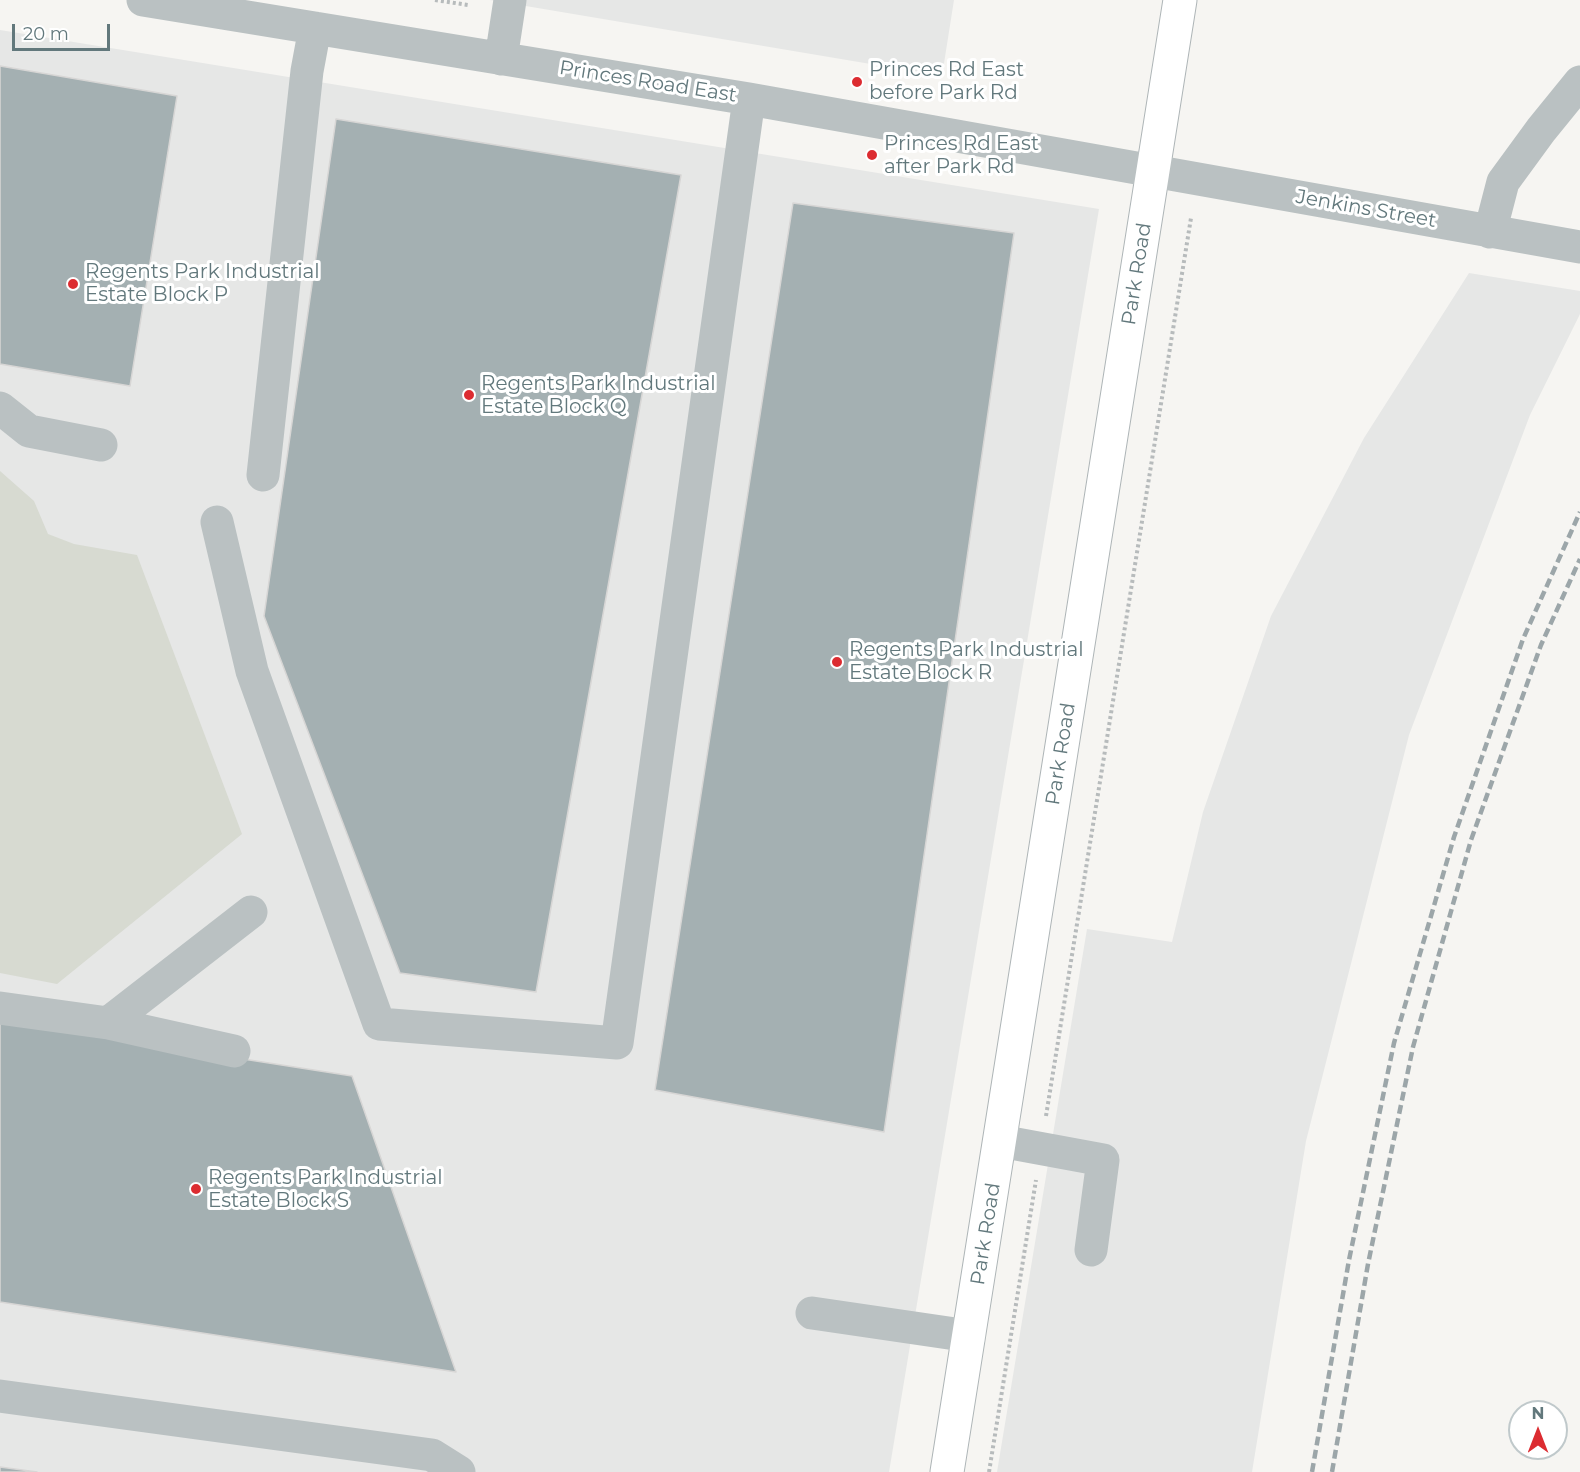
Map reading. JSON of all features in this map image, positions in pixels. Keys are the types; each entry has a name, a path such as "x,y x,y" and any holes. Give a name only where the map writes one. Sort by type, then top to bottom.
{"main road":[{"name":"Park Road","path":"947,1472 1180,0"}],"street":[{"name":"Princes Road East","path":"143,0 749,99 1152,171"},
{"path":"501,58 510,0"},
{"path":"263,475 307,71 315,28"},
{"path":"1490,232 1503,182 1540,130 1580,82"},
{"path":"217,522 252,671 380,1024 616,1043 749,99"},
{"name":"Jenkins Street","path":"1152,171 1580,247"},
{"path":"0,408 29,430 101,445"},
{"path":"108,1023 251,912"},
{"path":"0,1008 108,1023 234,1051"},
{"path":"1000,1141 1103,1160 1091,1250"},
{"path":"812,1313 969,1336"},
{"path":"0,1396 445,1464"}],"path":[{"path":"435,0 468,3 476,9"},
{"path":"989,1472 1191,218"}],"shaded area":[{"path":"490,0 954,0 942,76"},
{"path":"0,30 1099,209 889,1472 0,1472"},
{"path":"1469,273 1580,291 1580,314 1530,415 1409,735 1306,1141 1252,1472 997,1472 1087,929 1172,942 1203,812 1271,616 1364,438"},
{"path":"0,471 34,501 48,534 74,544 137,555 242,834 57,984 0,973"}],"building":[{"name":"Regents Park Industrial Estate Block P","path":"0,66 177,96 130,386 0,364"},
{"name":"Regents Park Industrial Estate Block Q","path":"336,119 681,175 536,992 400,973 264,616"},
{"name":"Regents Park Industrial Estate Block R","path":"793,203 1014,233 884,1132 655,1090"},
{"name":"Regents Park Industrial Estate Block S","path":"0,1021 352,1076 456,1372 0,1302"},
{"path":"0,1467 37,1472 0,1472"}],"railway":[{"path":"1312,1472 1349,1260 1394,1043 1454,837 1523,639 1580,512"},
{"path":"1332,1472 1368,1264 1413,1047 1471,840 1541,645 1580,559"}],"place":[{"name":"Princes Rd East before Park Rd","path":"857,82"},
{"name":"Princes Rd East after Park Rd","path":"872,155"},
{"name":"Regents Park Industrial Estate Block P","path":"73,284"},
{"name":"Regents Park Industrial Estate Block Q","path":"469,395"},
{"name":"Regents Park Industrial Estate Block R","path":"837,662"},
{"name":"Regents Park Industrial Estate Block S","path":"196,1189"}]}
